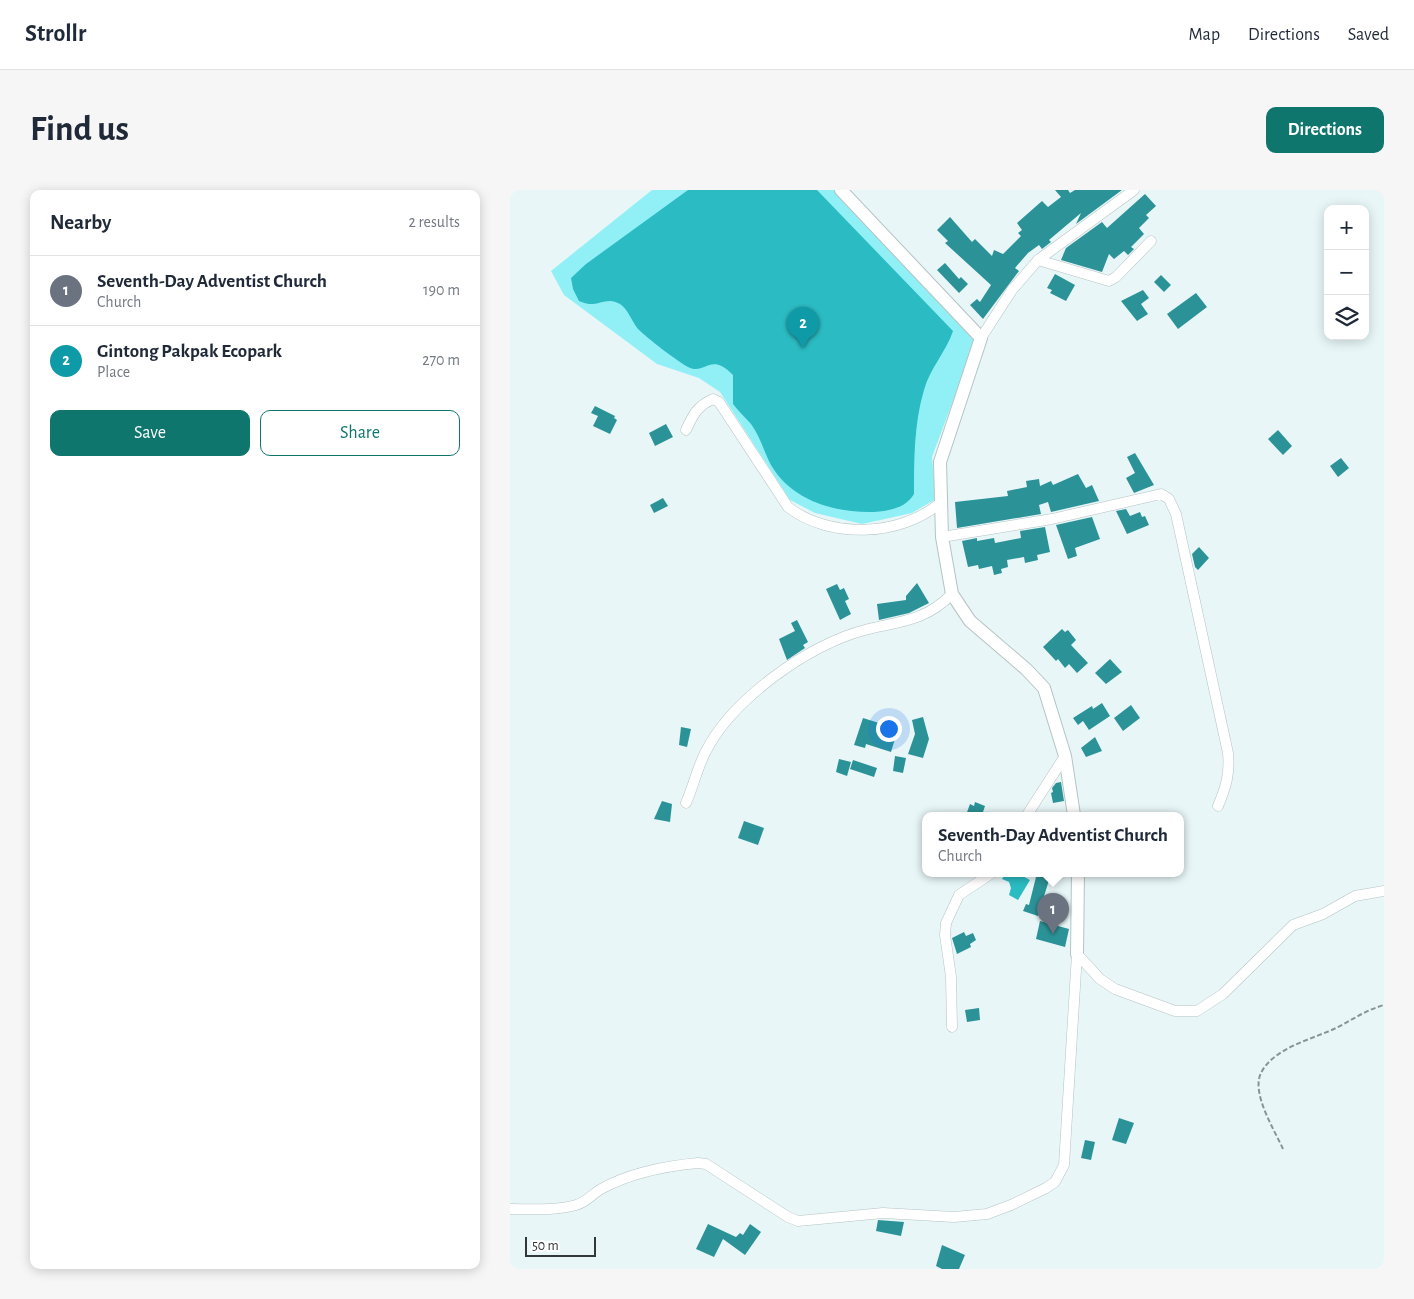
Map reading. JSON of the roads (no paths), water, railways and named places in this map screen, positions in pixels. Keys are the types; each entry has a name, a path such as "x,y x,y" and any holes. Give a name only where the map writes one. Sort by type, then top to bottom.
{"street":[{"path":"841,190 981,338"},
{"path":"1074,812 1065,756 1044,688 1026,669 970,621 952,594 942,537 940,462 981,338 1017,284 1038,260 1134,190"},
{"path":"1038,260 1108,281 1116,277 1151,242"},
{"path":"686,430 696,409 713,399 719,402 788,507 800,516 811,520 848,529 876,529 914,520 928,514 940,503"},
{"path":"942,537 1052,519 1161,494 1169,499 1176,514 1228,753 1230,770 1228,782 1218,806"},
{"path":"686,803 705,753 721,728 754,691 827,645 865,630 920,618 944,602 952,594"},
{"path":"1029,812 1065,756"},
{"path":"952,1027 952,977 945,935 946,923 959,896 986,877"},
{"path":"510,1209 551,1209 575,1206 587,1201 599,1190 624,1178 698,1163 706,1164 788,1218 805,1222 883,1213 973,1216 1011,1205 1055,1182 1064,1165 1077,954 1078,877"},
{"path":"1077,954 1100,979 1114,989 1176,1011 1197,1012 1223,994 1293,925 1323,914 1355,896 1384,891"}],"place":[{"name":"Gintong Pakpak Ecopark","path":"803,348"},
{"name":"Seventh-Day Adventist Church","path":"1053,934"}]}
